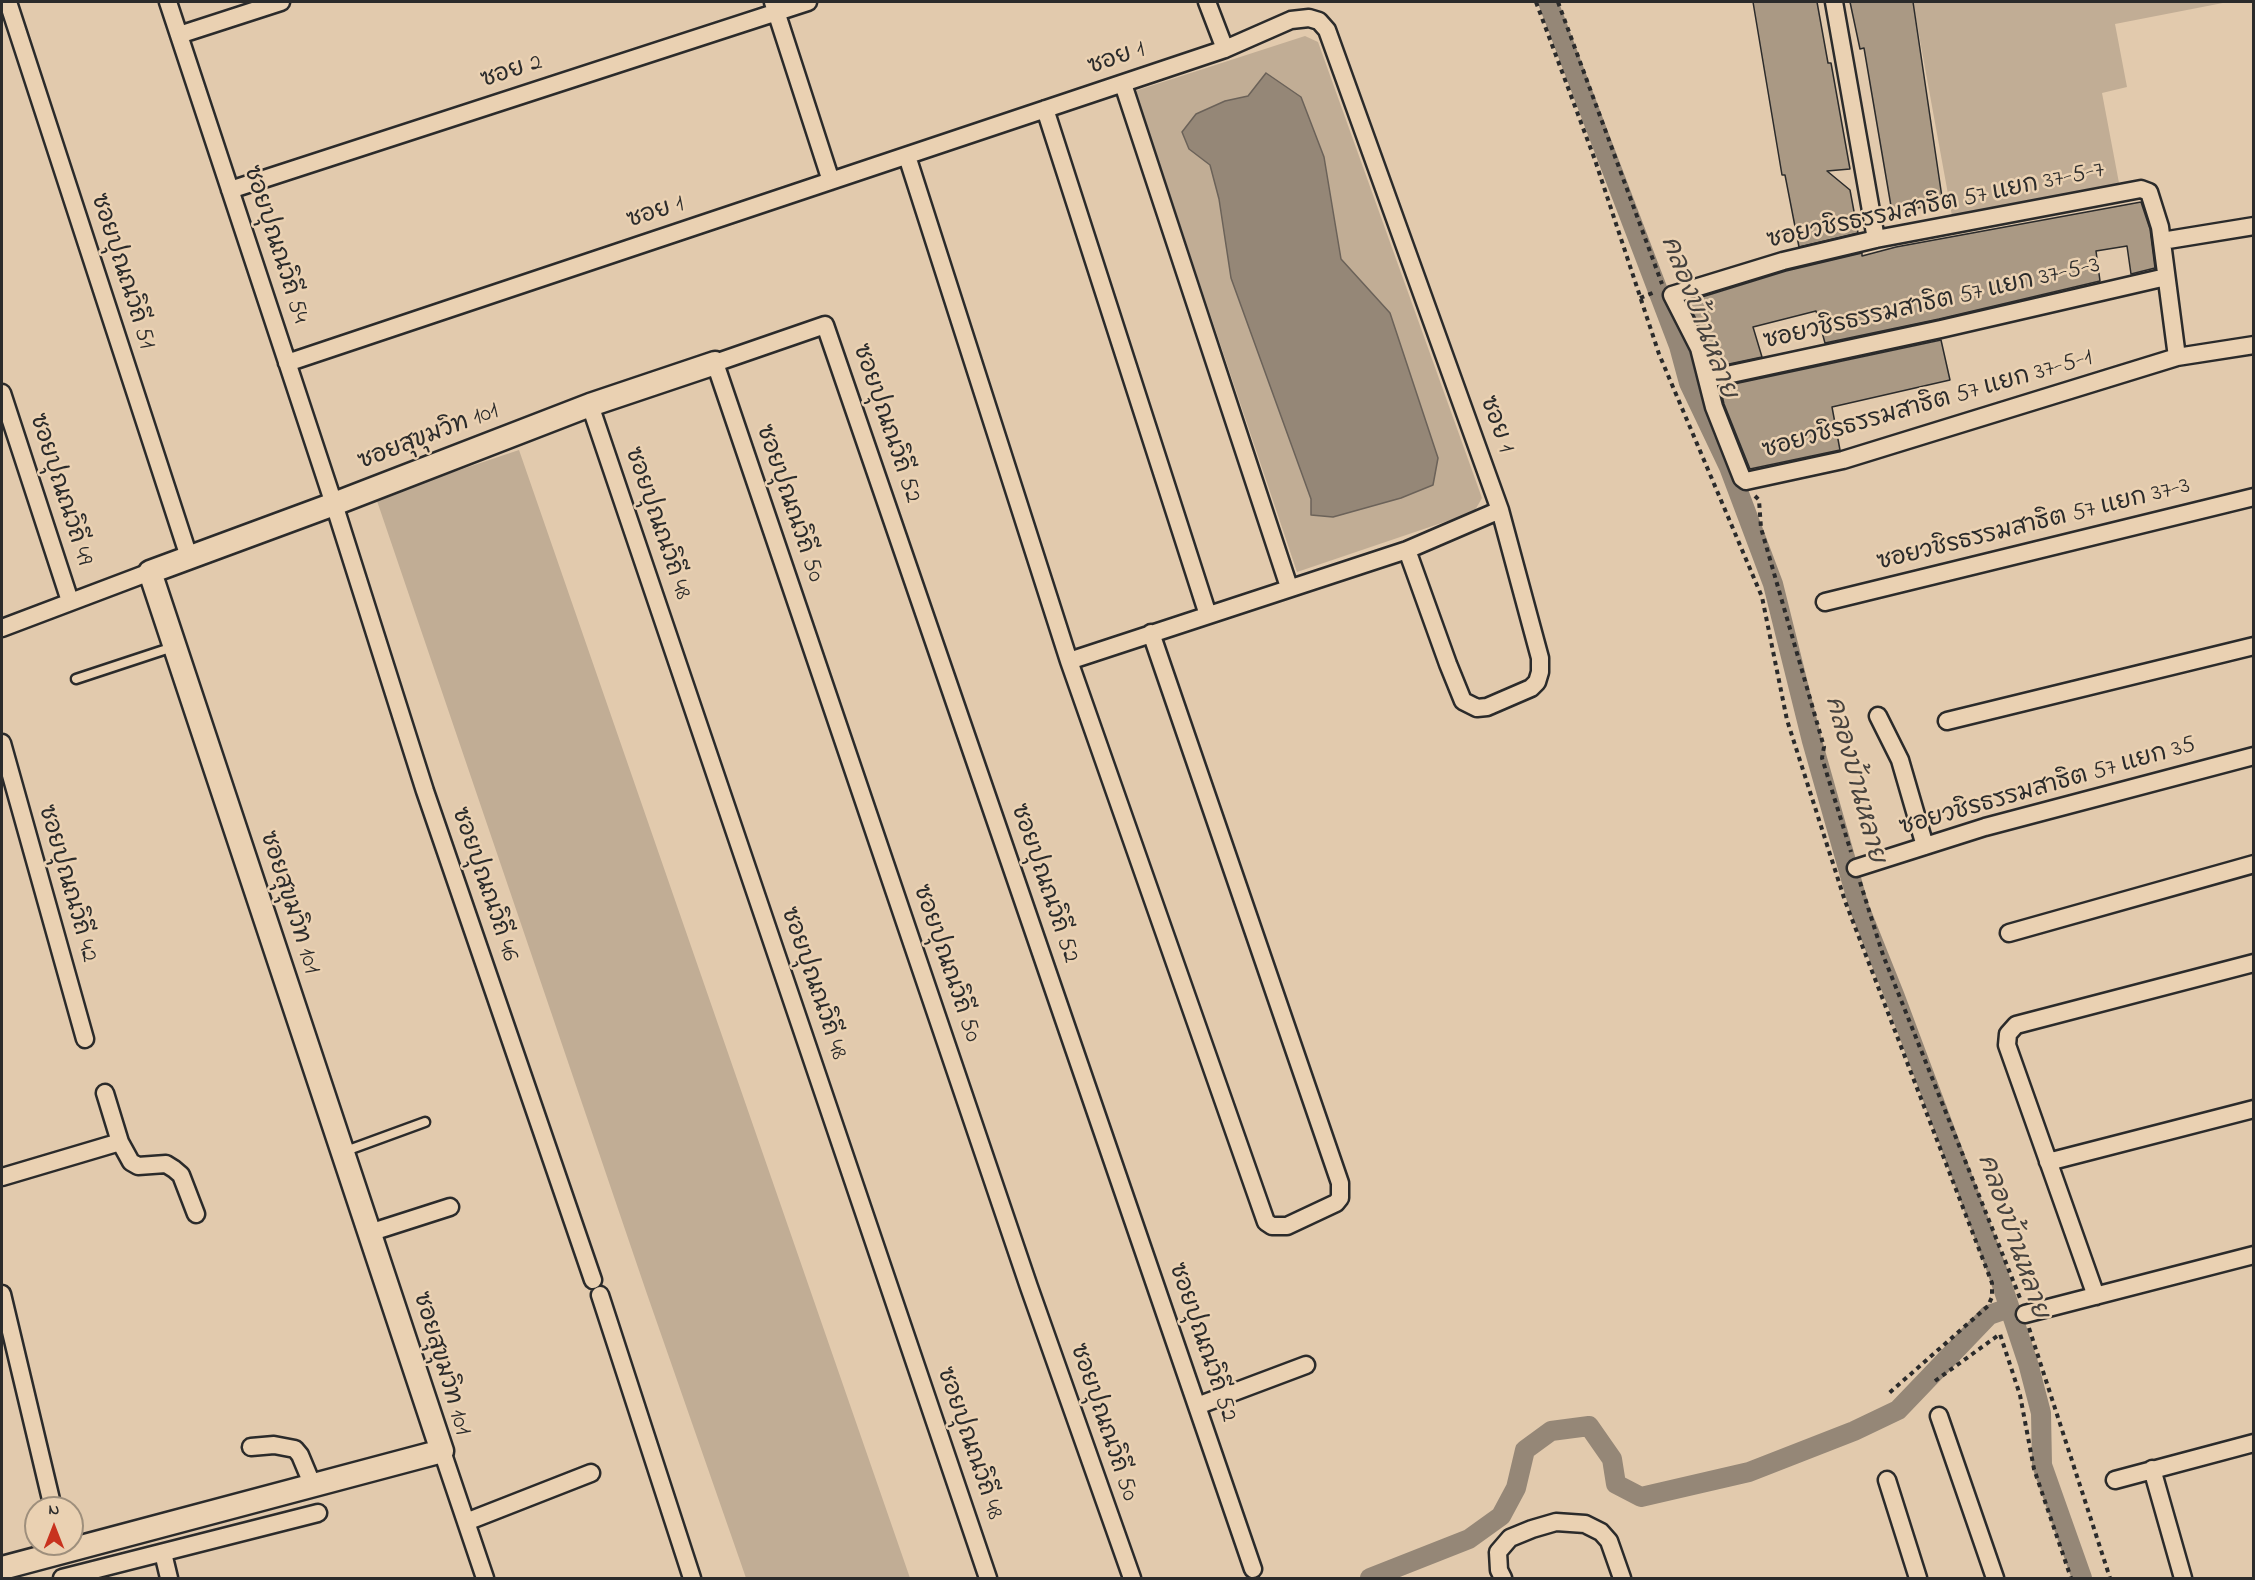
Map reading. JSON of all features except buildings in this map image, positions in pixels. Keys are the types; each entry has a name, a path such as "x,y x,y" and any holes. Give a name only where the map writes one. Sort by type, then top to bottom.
{"street":[{"name":"ซอยปุณณวิถี 51","path":"8,2 189,557"},
{"name":"ซอยปุณณวิถี 54","path":"168,2 334,504"},
{"path":"179,35 281,2"},
{"name":"ซอย 2","path":"230,190 774,7 808,2"},
{"path":"1207,2 1225,49"},
{"path":"1834,2 1876,239"},
{"path":"774,7 831,181"},
{"name":"ซอย 1","path":"287,363 1123,84 1225,49 1292,20 1309,18 1319,21 1327,30 1500,510 1540,658 1540,672 1532,688 1487,708 1477,708 1463,701 1407,550"},
{"path":"1123,84 1289,588"},
{"path":"1045,109 1208,615"},
{"path":"907,156 1069,661 1266,1222 1272,1226 1287,1226 1336,1203 1342,1191 1151,633"},
{"name":"ซอยวชิรธรรมสาธิต 57 แยก 37-5-7","path":"1672,295 1783,261 1876,239 2141,189 2149,192 2154,204 2162,241"},
{"path":"2253,226 2162,241 2177,357 2253,345"},
{"name":"ซอยวชิรธรรมสาธิต 57 แยก 37-5-3","path":"1708,379 1941,329 2166,277"},
{"name":"ซอยวชิรธรรมสาธิต 57 แยก 37-5-1","path":"1672,295 1699,348 1714,407 1742,478 1752,481 1843,460 2177,357"},
{"name":"ซอยปุณณวิถี 52","path":"715,363 825,325 1253,1569"},
{"name":"ซอยสุขุมวิท 101","path":"84,1543 313,1486 442,1451 150,572 590,405 715,363"},
{"name":"ซอยปุณณวิถี 50","path":"715,363 1029,1287 1132,1578"},
{"name":"ซอยปุณณวิถี 49","path":"2,393 70,601"},
{"name":"ซอยปุณณวิถี 48","path":"590,405 988,1578"},
{"name":"ซอยวชิรธรรมสาธิต 57 แยก 37-3","path":"1825,602 2253,497"},
{"name":"ซอยปุณณวิถี 46","path":"334,504 426,791 597,1288 692,1578"},
{"path":"1069,661 1407,550 1500,510"},
{"path":"2,628 150,572"},
{"path":"1947,721 2253,646"},
{"path":"1878,716 1900,760 1925,846"},
{"name":"ซอยปุณณวิถี 42","path":"2,743 85,1039"},
{"name":"ซอยวชิรธรรมสาธิต 57 แยก 35","path":"1856,868 1985,827 2253,756"},
{"path":"2009,933 2253,864"},
{"path":"2096,1296 2007,1045 2008,1035 2016,1025 2253,963"},
{"path":"105,1093 120,1142 131,1162 138,1166 166,1164 182,1175 196,1214"},
{"path":"2048,1162 2253,1109"},
{"path":"2,1177 120,1142"},
{"path":"369,1233 450,1207"},
{"path":"2025,1314 2253,1255"},
{"path":"2,1294 50,1496"},
{"path":"1197,1406 1306,1365"},
{"path":"1938,1416 1995,1578"},
{"path":"2115,1480 2253,1443"},
{"path":"251,1447 274,1445 295,1449 300,1455 313,1486"},
{"path":"442,1451 485,1578"},
{"path":"2152,1469 2182,1578"},
{"path":"466,1522 591,1473"},
{"path":"1887,1480 1918,1578"},
{"path":"62,1578 318,1513"},
{"path":"1501,1574 1498,1552 1510,1538 1532,1528 1556,1522 1585,1524 1601,1532 1609,1541 1622,1578"},
{"path":"163,1553 169,1578"},
{"name":"ซอยสุขุมวิท 101","path":"2,1568 39,1556"}],"lane":[{"path":"76,679 175,647"},
{"path":"342,1152 426,1122"}],"path":[{"path":"1536,2 1595,160 1659,354 1762,597 1787,720 1845,901 1992,1283 1992,1297 1988,1306 1888,1395"},
{"path":"1558,2 1664,288 1672,295"},
{"path":"1640,298 1647,295"},
{"path":"1753,494 1759,500 1761,528 1824,747 1822,758 1883,955 2025,1314 2110,1578"},
{"path":"1935,1381 2000,1334 2020,1395 2034,1469 2071,1578"}],"shaded area":[{"path":"1913,2 2228,2 2115,24 2127,87 2102,93 2119,183 1952,216"},
{"path":"1305,36 1318,42 1482,498 1474,512 1297,572 1135,91"},
{"path":"1266,73 1301,97 1324,157 1341,259 1390,313 1438,458 1433,485 1401,498 1333,517 1311,515 1311,499 1231,278 1219,199 1210,165 1189,149 1182,132 1196,114 1225,101 1248,96"},
{"path":"519,450 910,1578 746,1578 647,1294 376,498"}],"waterway":[{"name":"คลองบ้านหลาย","path":"1548,2 1679,346 1689,383 1729,467 1773,584 1812,741 1859,907 1996,1267 2028,1363 2041,1413 2042,1465 2082,1578"},
{"path":"1370,1578 1469,1539 1501,1516 1516,1488 1525,1450 1551,1431 1589,1426 1612,1459 1616,1484 1641,1497 1749,1472 1854,1431 1898,1410 1989,1315 2009,1308"}]}
